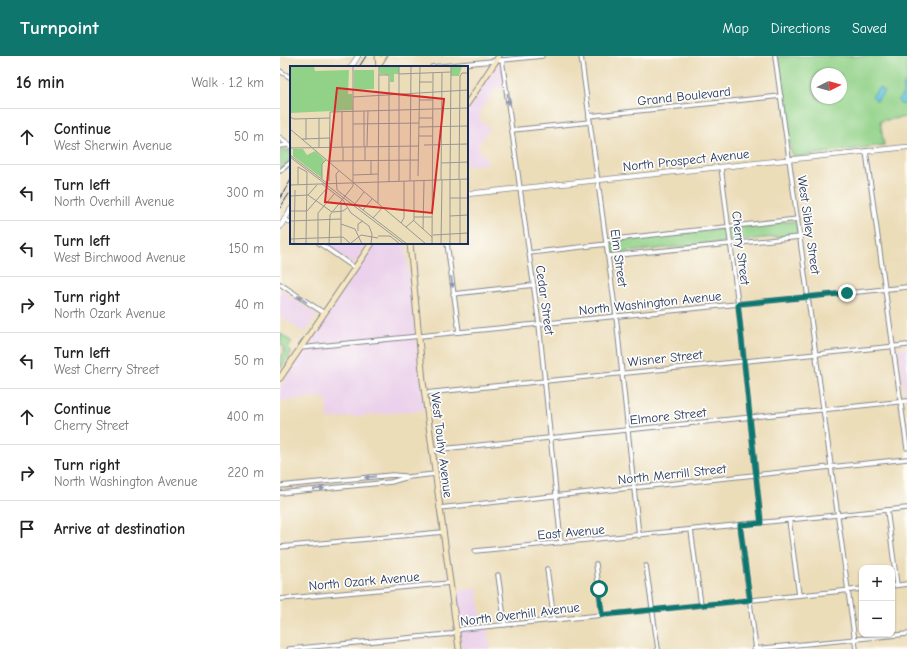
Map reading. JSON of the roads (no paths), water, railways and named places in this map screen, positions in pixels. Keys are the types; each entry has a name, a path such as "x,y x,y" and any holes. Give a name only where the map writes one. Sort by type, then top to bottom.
{"main road":[{"path":"378,56 379,66"},
{"path":"379,66 384,56"},
{"path":"468,103 499,59"},
{"path":"281,375 371,244"},
{"name":"West Touhy Avenue","path":"410,244 418,336 439,508 459,649"}],"street":[{"path":"440,66 499,59 542,56"},
{"name":"Elm Street","path":"581,56 616,316 639,536"},
{"name":"West Sibley Street","path":"775,56 856,649"},
{"name":"Cedar Street","path":"499,59 512,130 539,324 561,543"},
{"path":"280,71 290,77"},
{"name":"Grand Boulevard","path":"589,116 781,96"},
{"path":"512,130 590,122"},
{"path":"280,138 290,146"},
{"path":"280,146 290,146"},
{"name":"North Prospect Avenue","path":"468,194 907,147"},
{"path":"866,152 907,448"},
{"path":"280,171 290,163"},
{"name":"Cherry Street","path":"721,167 738,304 761,523"},
{"path":"280,227 290,211"},
{"path":"285,219 290,223"},
{"path":"529,253 606,242 798,219"},
{"path":"608,256 800,237"},
{"path":"320,244 355,268"},
{"path":"446,244 459,332"},
{"path":"280,284 324,313"},
{"path":"453,294 534,285"},
{"name":"North Washington Avenue","path":"300,348 907,287"},
{"name":"Wisner Street","path":"425,393 744,360 907,345"},
{"name":"Elmore Street","path":"432,450 907,401"},
{"name":"North Merrill Street","path":"439,508 907,459"},
{"path":"280,493 391,482 408,477 435,474"},
{"path":"280,486 392,475 408,477"},
{"path":"701,605 691,530 907,508"},
{"path":"887,510 897,585 907,584"},
{"path":"789,520 799,595"},
{"path":"740,525 756,649 907,634"},
{"name":"East Avenue","path":"475,551 691,530"},
{"path":"280,547 443,532"},
{"path":"596,564 602,615"},
{"path":"646,566 658,649"},
{"path":"547,569 554,620"},
{"path":"498,574 504,625"},
{"name":"North Ozark Avenue","path":"280,598 450,583"},
{"name":"North Overhill Avenue","path":"289,649 450,634 462,629 859,589"}],"water":[{"path":"907,82 907,103 901,105 898,101 903,93 904,84"},
{"path":"880,87 884,92 877,101 872,96"}],"railway":[{"path":"360,66 366,56"},
{"path":"280,198 290,182"},
{"path":"280,208 289,194"}]}
